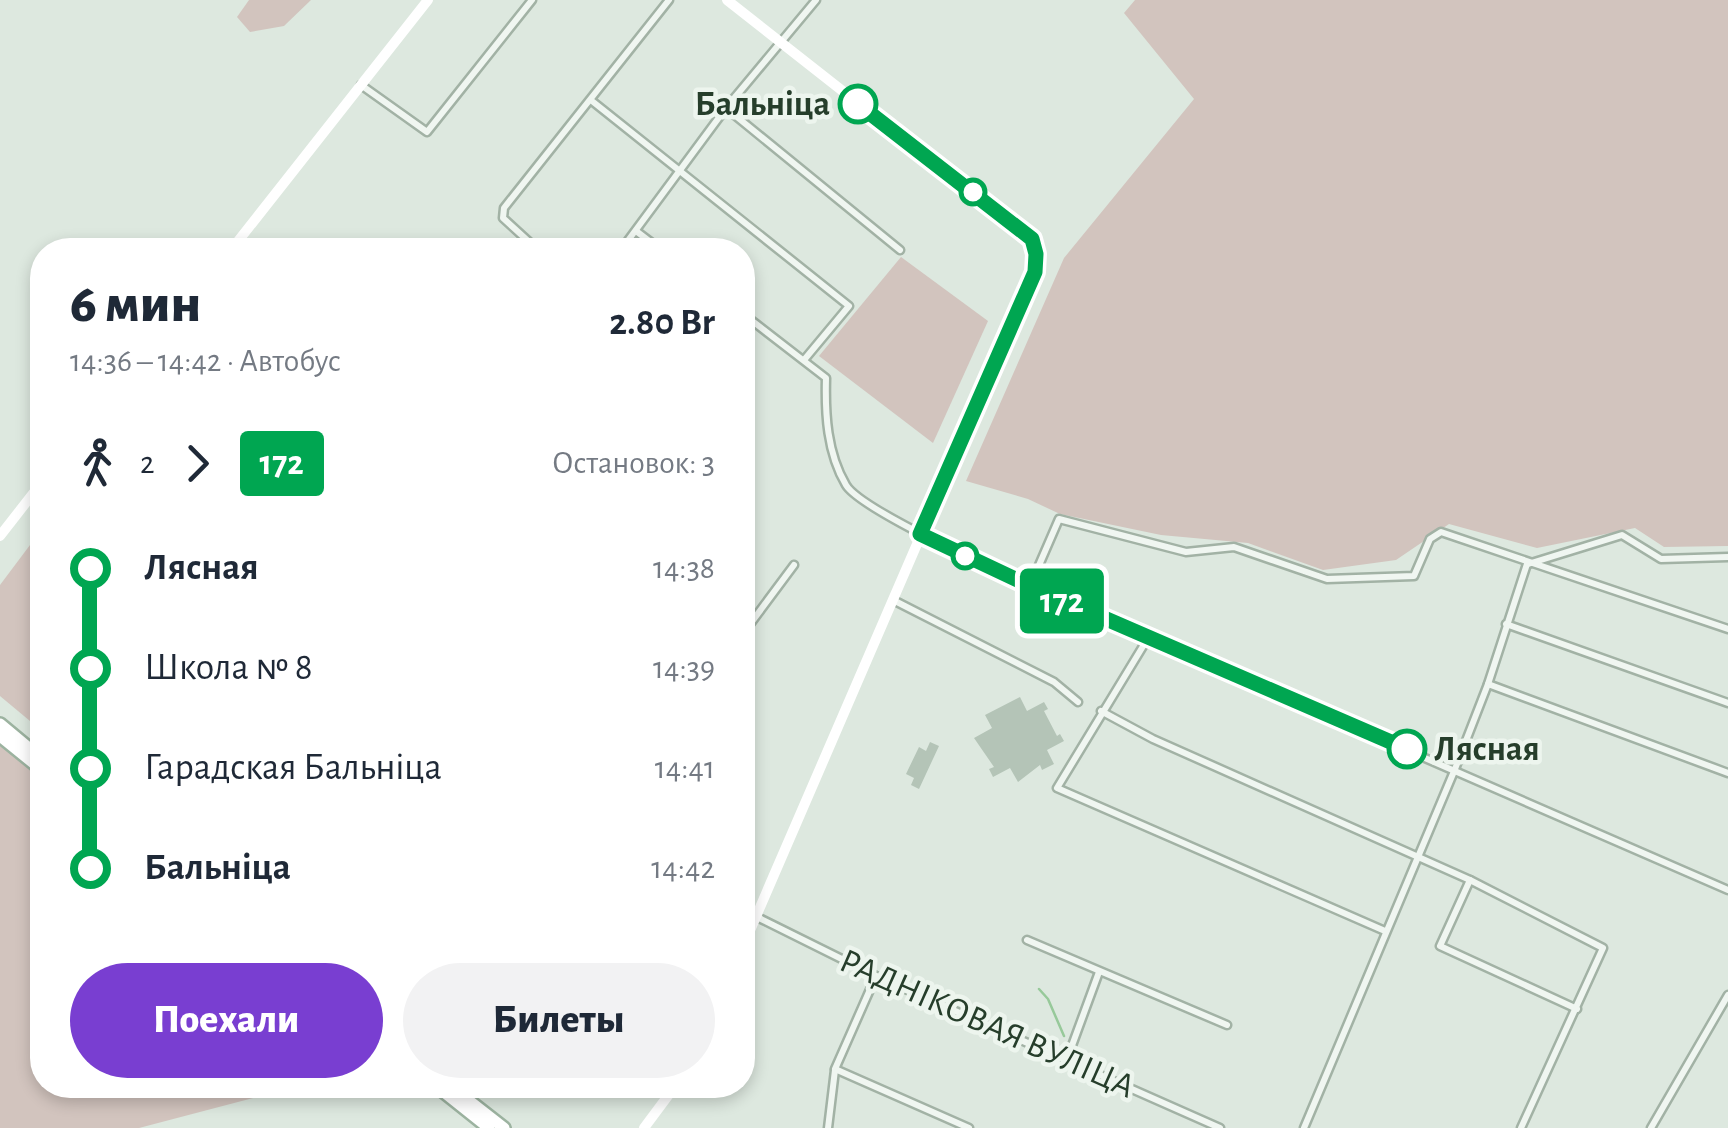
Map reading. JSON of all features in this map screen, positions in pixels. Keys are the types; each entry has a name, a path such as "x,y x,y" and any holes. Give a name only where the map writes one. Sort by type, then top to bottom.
{"main road":[{"path":"0,724 30,749"},
{"path":"0,736 30,760"},
{"path":"451,1098 489,1128"},
{"path":"466,1098 504,1128"}],"street":[{"path":"241,238 428,0"},
{"path":"360,85 427,132 532,0"},
{"path":"523,238 508,226 503,218 504,208 669,0"},
{"path":"727,0 1032,239 1036,254 1035,272 756,916"},
{"path":"630,238 726,108 816,0"},
{"path":"592,101 849,306 804,360"},
{"path":"726,108 900,250"},
{"path":"636,231 645,238"},
{"path":"755,323 826,378 825,423 847,488 920,534 1148,638 1728,890"},
{"path":"0,536 30,497"},
{"path":"1030,586 1059,520 1186,552 1234,548 1327,579 1414,576 1430,539 1441,532 1728,629"},
{"path":"1527,564 1622,535 1661,559 1728,557"},
{"path":"755,617 794,564"},
{"path":"1304,1128 1455,769 1527,564"},
{"path":"894,602 1054,682 1078,702"},
{"path":"1506,624 1728,704"},
{"path":"1148,638 1057,788 1386,931"},
{"path":"1488,684 1728,773"},
{"path":"1101,712 1153,739 1419,856 1603,948 1521,1128"},
{"path":"1470,880 1440,946 1578,1010"},
{"name":"РАДНІКОВАЯ ВУЛІЦА","path":"756,916 876,976 1220,1128"},
{"path":"1028,940 1226,1025"},
{"path":"1064,1059 1099,972"},
{"path":"828,1128 834,1069 876,976"},
{"path":"1651,1128 1728,995"},
{"path":"834,1069 969,1128"},
{"path":"644,1128 666,1098"}],"shaded area":[{"path":"249,0 311,0 284,26 250,32 237,17"},
{"path":"1135,0 1728,0 1728,546 1664,547 1635,528 1537,548 1449,524 1396,560 1323,570 1248,543 1161,535 1060,514 1028,499 966,481 1064,258 1194,99 1124,13"},
{"path":"901,257 988,321 933,443 819,356"},
{"path":"30,545 30,721 0,696 0,585"},
{"path":"0,742 30,766 30,1098 253,1098 139,1128 0,1128"}],"building":[{"path":"1020,697 1027,711 1044,702 1048,709 1044,711 1057,736 1060,734 1064,741 1047,750 1054,764 1042,770 1040,765 1018,782 1010,768 993,777 989,769 994,767 974,738 992,728 985,715"},
{"path":"930,742 939,746 919,789 911,785 914,778 906,774 919,747 926,751"}],"waterway":[{"path":"1039,989 1048,999 1064,1036"}],"bus line":[{"name":"172","path":"858,104 1032,239 1036,254 1035,272 920,534 1030,586 1407,749"}],"place":[{"name":"Бальніца","path":"858,104"},
{"name":"Лясная","path":"1407,749"}]}
